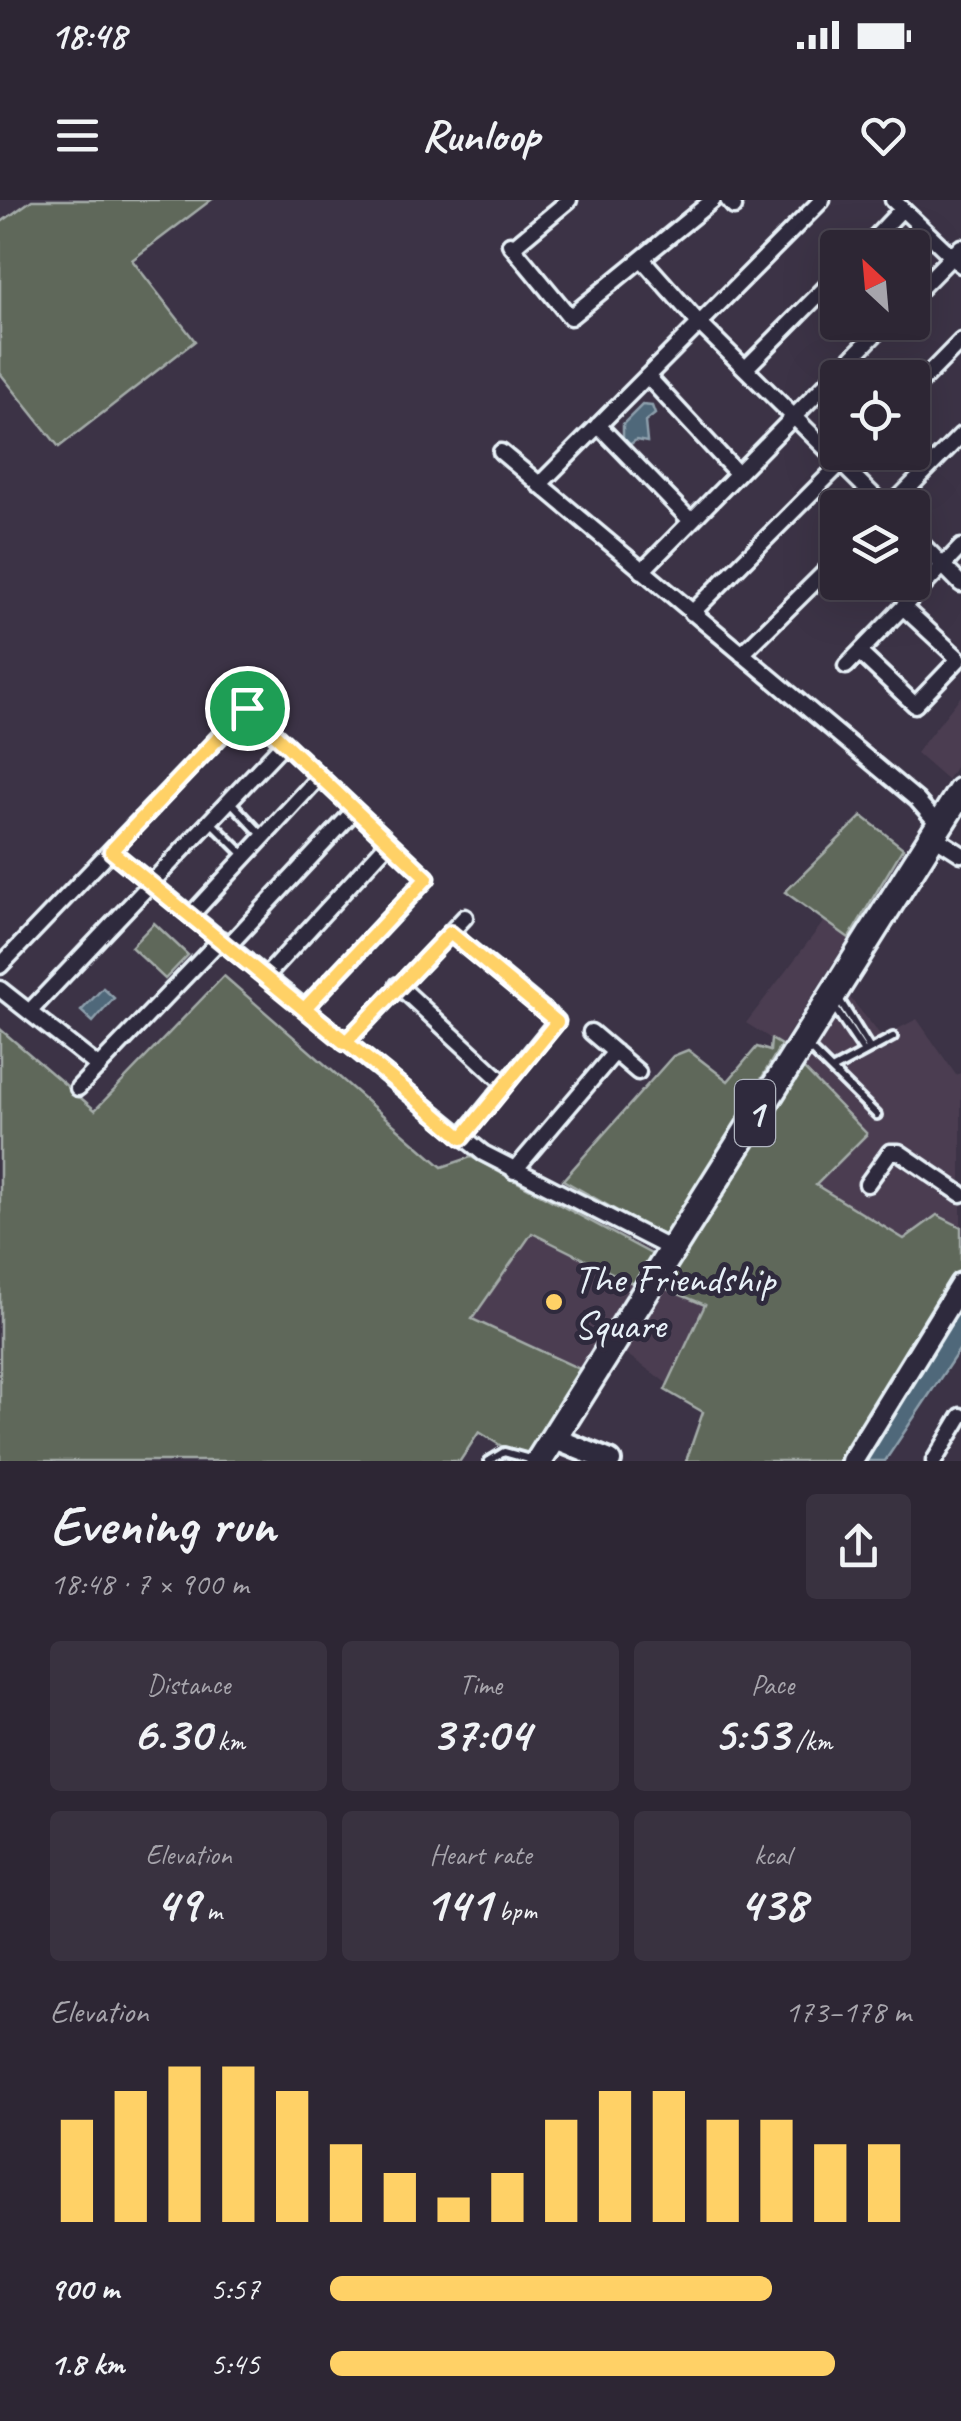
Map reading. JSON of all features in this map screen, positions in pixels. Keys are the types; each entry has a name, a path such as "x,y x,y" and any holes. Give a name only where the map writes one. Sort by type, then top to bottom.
{"highway":[{"name":"1","path":"538,1461 961,790"}],"street":[{"path":"569,200 512,245 570,317 713,200"},
{"path":"539,484 822,200"},
{"path":"878,230 898,204 958,256 930,281"},
{"path":"642,259 700,323 820,436"},
{"path":"746,368 820,293"},
{"path":"642,571 870,340"},
{"path":"930,372 961,341"},
{"path":"647,376 736,472"},
{"path":"598,425 690,520"},
{"path":"906,490 961,435"},
{"path":"501,452 917,800 936,830 961,854"},
{"path":"692,612 835,470"},
{"path":"857,470 873,490"},
{"path":"846,666 961,548"},
{"path":"930,552 961,584"},
{"path":"742,654 820,577"},
{"path":"860,653 915,705 959,659 903,606"},
{"path":"0,966 247,708 427,878 305,1008"},
{"path":"29,1012 284,743"},
{"path":"191,915 319,777"},
{"path":"78,1088 354,811"},
{"path":"266,976 388,843"},
{"path":"111,851 462,1138 514,1170 671,1249"},
{"path":"345,1043 465,917"},
{"path":"450,933 557,1022 462,1138"},
{"path":"398,985 504,1083"},
{"path":"0,989 99,1067"},
{"path":"592,1032 638,1072"},
{"path":"514,1170 615,1052"},
{"path":"867,1184 890,1152 899,1152 961,1194"},
{"path":"857,1460 961,1284"},
{"path":"934,1461 961,1416"},
{"path":"553,1438 602,1460"}],"lane":[{"path":"230,801 263,836"},
{"path":"210,821 244,856"},
{"path":"831,993 867,1051"},
{"path":"832,1070 893,1037"},
{"path":"801,1040 876,1116"},
{"path":"488,1461 504,1452 538,1461"}],"shaded area":[{"path":"961,696 961,758 947,780 916,753"},
{"path":"825,920 849,938 781,1045 746,1023"},
{"path":"847,994 882,1037 917,1019 956,1075 961,1073 961,1227 937,1216 904,1239 816,1184 802,1067"},
{"name":"The Friendship Square","path":"532,1233 636,1285 582,1370 472,1319"},
{"path":"664,1288 705,1305 668,1384 625,1353"}],"green space":[{"path":"32,200 211,200 132,260 195,341 59,447 0,373 0,223"},
{"path":"862,816 903,848 849,938 785,892"},
{"path":"154,923 188,955 165,979 131,947"},
{"path":"224,976 442,1167 471,1157 655,1256 636,1285 532,1233 472,1319 582,1370 525,1461 479,1432 460,1461 0,1461 0,1029 95,1110"},
{"path":"771,1039 781,1045 667,1239 563,1180 673,1056 688,1050 728,1081 757,1047 770,1051"},
{"path":"802,1067 867,1134 816,1185 904,1239 937,1215 961,1227 961,1273 845,1461 686,1461 703,1412 665,1390 705,1305 664,1288"}],"water":[{"path":"642,405 652,406 655,414 645,422 647,442 636,440 628,446 623,440 623,424"},
{"path":"103,988 114,998 93,1022 81,1011"},
{"path":"961,1297 961,1347 885,1461 861,1461"}],"place":[{"name":"The Friendship Square","path":"554,1302"}],"route":[{"path":"247,708 111,851 345,1043 450,933 557,1022 462,1138 345,1043 305,1008 427,878 247,708"}]}
